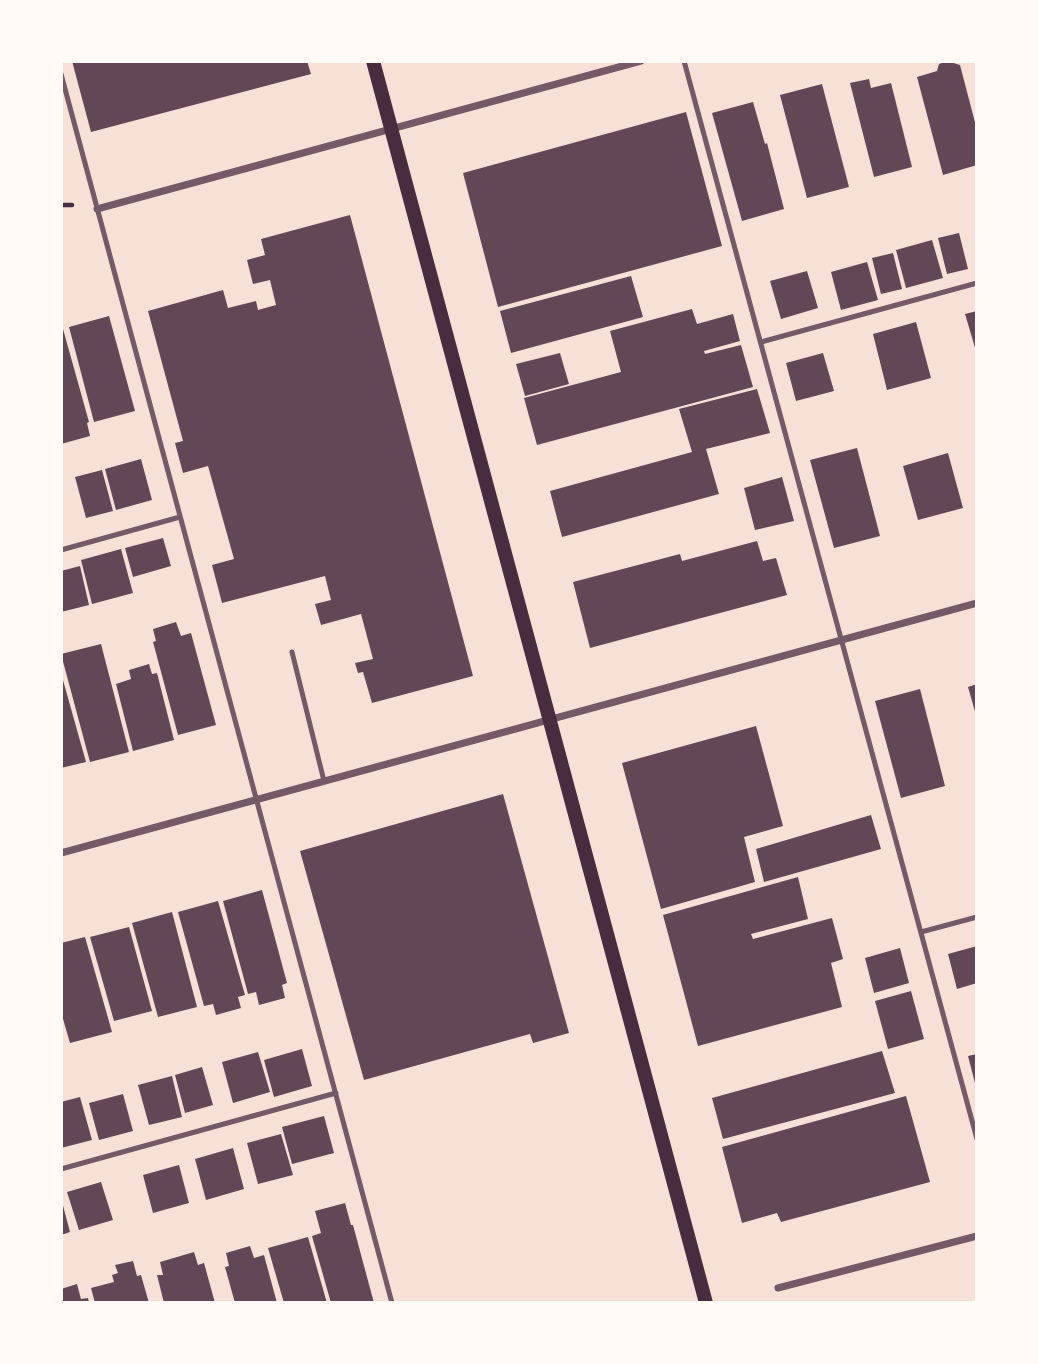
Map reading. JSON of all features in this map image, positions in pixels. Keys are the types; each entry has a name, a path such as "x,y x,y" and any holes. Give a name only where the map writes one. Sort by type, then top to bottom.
{"main road":[{"path":"373,61 706,1303"}],"street":[{"path":"97,209 641,61"},
{"path":"61,853 977,603"},
{"path":"778,1288 977,1236"}],"lane":[{"path":"684,61 977,1139"},
{"path":"61,75 392,1303"},
{"path":"761,342 977,283"},
{"path":"61,550 180,517"},
{"path":"292,652 324,781"},
{"path":"921,932 977,917"},
{"path":"61,1170 336,1093"}],"building":[{"path":"72,61 307,61 311,74 91,132"},
{"path":"947,61 960,65 977,130 977,165 943,175 917,77 937,71 939,64"},
{"path":"869,79 871,88 891,83 912,167 874,177 850,83"},
{"path":"822,84 849,187 807,198 780,95"},
{"path":"753,102 784,209 742,221 712,113"},
{"path":"686,112 722,246 498,307 463,173"},
{"path":"350,215 473,676 372,703 363,672 358,673 355,663 373,659 361,614 321,625 315,604 331,600 325,576 222,603 212,565 234,559 208,466 183,473 175,443 183,441 148,311 223,290 228,308 256,301 258,310 276,305 270,280 253,284 247,260 265,255 261,239"},
{"path":"959,233 968,269 947,274 938,238"},
{"path":"932,240 943,278 906,288 896,250"},
{"path":"893,253 902,289 881,294 872,258"},
{"path":"867,262 878,300 841,310 831,272"},
{"path":"807,271 818,308 781,319 770,281"},
{"path":"631,276 643,317 511,353 500,311"},
{"path":"692,309 697,324 733,314 740,341 704,351 705,354 741,345 753,387 537,445 524,398 621,372 610,331"},
{"path":"977,311 977,351 976,351 965,314"},
{"path":"109,316 135,411 94,422 69,327"},
{"path":"916,322 931,378 887,390 873,334"},
{"path":"61,329 89,422 90,436 61,444"},
{"path":"560,353 569,384 525,396 516,364"},
{"path":"823,353 834,391 796,401 786,363"},
{"path":"757,389 770,433 706,449 719,494 562,537 550,491 692,452 679,409"},
{"path":"857,448 880,536 834,548 810,460"},
{"path":"948,453 963,508 918,520 903,466"},
{"path":"141,459 152,500 116,510 105,469"},
{"path":"102,470 113,511 86,518 75,477"},
{"path":"782,477 794,521 755,530 744,488"},
{"path":"163,538 171,566 133,577 125,548"},
{"path":"757,541 763,561 776,558 787,595 590,648 573,582 680,554 682,561"},
{"path":"121,549 133,593 92,604 81,560"},
{"path":"80,566 89,605 61,612 61,571"},
{"path":"176,622 181,636 191,633 216,725 178,735 153,642 156,641 153,629"},
{"path":"101,644 129,752 90,762 61,654"},
{"path":"149,664 152,674 157,673 174,740 133,751 116,684 131,679 129,670"},
{"path":"61,673 86,762 61,768"},
{"path":"977,684 977,714 976,715 968,687"},
{"path":"920,689 945,786 901,798 875,701"},
{"path":"756,726 783,826 744,837 755,882 661,909 622,763"},
{"path":"503,794 569,1033 533,1043 530,1034 364,1080 300,851"},
{"path":"871,815 881,849 764,882 756,849"},
{"path":"798,877 808,919 751,934 753,939 832,918 843,959 831,963 842,1007 698,1046 663,915"},
{"path":"262,890 287,983 282,985 285,998 259,1005 256,992 248,994 223,901"},
{"path":"218,901 245,995 238,997 241,1008 216,1015 213,1004 204,1006 178,912"},
{"path":"172,912 197,1007 158,1017 132,923"},
{"path":"129,927 152,1011 114,1021 90,937"},
{"path":"85,937 112,1032 70,1043 61,1012 61,943"},
{"path":"977,946 977,983 957,989 948,954"},
{"path":"900,948 909,983 874,993 865,958"},
{"path":"911,991 924,1039 888,1049 875,1001"},
{"path":"302,1049 312,1086 274,1097 264,1060"},
{"path":"882,1051 895,1093 723,1139 712,1098"},
{"path":"258,1052 270,1092 233,1103 222,1062"},
{"path":"977,1054 977,1086 976,1087 968,1056"},
{"path":"202,1067 213,1105 185,1113 175,1075"},
{"path":"172,1076 182,1117 149,1125 138,1085"},
{"path":"123,1094 133,1131 99,1140 89,1103"},
{"path":"906,1096 930,1182 781,1222 777,1213 742,1223 722,1147"},
{"path":"80,1097 92,1140 61,1148 61,1102"},
{"path":"324,1116 334,1153 292,1164 282,1127"},
{"path":"281,1134 293,1175 258,1184 247,1143"},
{"path":"233,1148 244,1189 206,1200 195,1159"},
{"path":"179,1165 189,1203 153,1213 143,1175"},
{"path":"101,1182 113,1220 79,1230 67,1192"},
{"path":"61,1198 70,1232 61,1235"},
{"path":"345,1203 374,1303 331,1303 312,1236 321,1233 315,1211"},
{"path":"308,1237 327,1303 284,1303 268,1248"},
{"path":"250,1246 254,1258 264,1255 277,1303 235,1303 225,1267 229,1266 226,1253"},
{"path":"194,1252 198,1265 204,1263 215,1303 164,1303 157,1275 163,1275 160,1262"},
{"path":"133,1261 137,1276 141,1275 149,1303 95,1303 91,1288 114,1282 112,1275 118,1273 115,1265"},
{"path":"77,1284 81,1299 88,1298 89,1303 61,1303 61,1289"}]}
